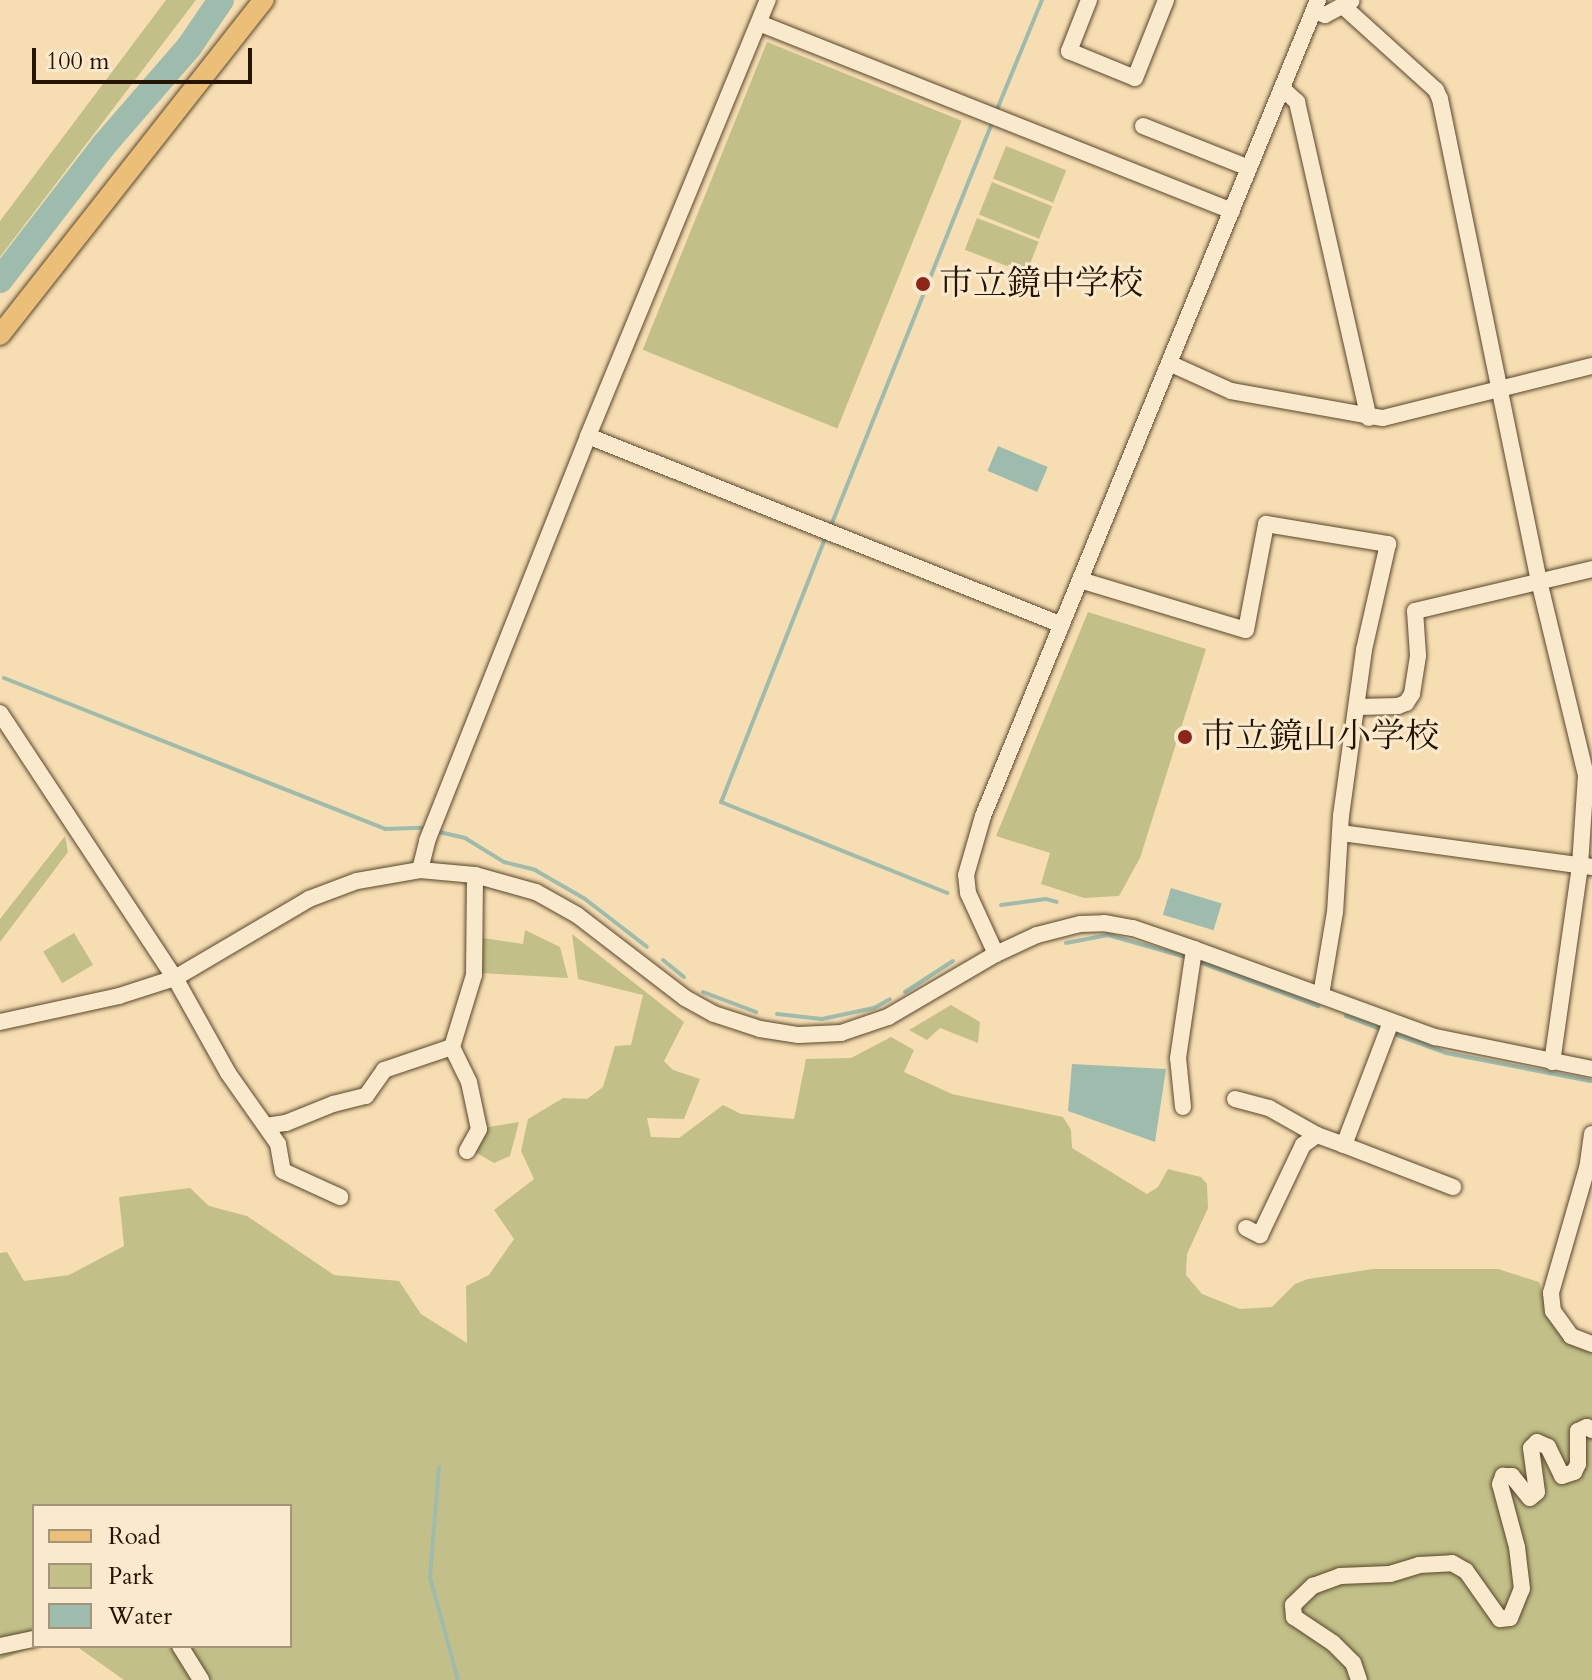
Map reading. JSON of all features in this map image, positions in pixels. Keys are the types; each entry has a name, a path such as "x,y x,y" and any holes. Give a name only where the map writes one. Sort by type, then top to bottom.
{"main road":[{"path":"0,335 260,1"}],"street":[{"path":"420,870 427,841 588,436 768,0"},
{"path":"1089,0 1069,51 1135,78 1166,0"},
{"path":"996,954 968,893 966,875 983,816 1316,6 1325,15 1348,4 1436,90 1440,99 1539,581 1586,775 1586,867 1552,1062"},
{"path":"759,23 993,119 1232,211"},
{"path":"1282,88 1297,102 1369,418"},
{"path":"1143,126 1249,168"},
{"path":"1169,363 1231,391 1369,418 1383,418 1592,366"},
{"path":"588,436 1062,625"},
{"path":"1080,580 1246,630 1266,524 1388,544 1364,650 1341,833 1335,912 1321,995"},
{"path":"1357,707 1398,706 1406,703 1412,694 1418,655 1415,611 1592,569"},
{"path":"0,713 175,978 228,1073 278,1144 283,1171 340,1197"},
{"path":"1341,833 1586,867"},
{"path":"0,1022 119,996 175,978 309,899 357,881 420,870 475,875 536,892 577,915 685,998 714,1014 773,1031 799,1035 841,1033 876,1021 906,1007 996,954 1037,935 1080,924 1133,928 1435,1037 1592,1069"},
{"path":"467,1151 479,1129 469,1082 452,1047 474,975 475,875"},
{"path":"1183,1107 1178,1058 1194,949"},
{"path":"1344,1145 1391,1022"},
{"path":"266,1126 286,1123 333,1104 366,1096 384,1070 452,1047"},
{"path":"1235,1099 1269,1108 1317,1135 1453,1187"},
{"path":"1592,1134 1587,1168 1551,1293 1553,1311 1571,1336 1592,1344"},
{"path":"1246,1228 1260,1235 1303,1145 1317,1135"},
{"path":"1359,1680 1353,1663 1333,1643 1294,1617 1293,1605 1313,1586 1340,1576 1390,1574 1419,1565 1452,1563 1466,1571 1500,1619 1510,1618 1522,1589 1517,1547 1500,1484 1503,1476 1512,1476 1530,1498 1537,1492 1531,1448 1537,1442 1548,1447 1562,1476 1574,1472 1578,1464 1578,1431 1587,1427 1592,1430"},
{"path":"0,1646 32,1639"},
{"path":"181,1648 201,1680"}],"green space":[{"path":"166,0 196,0 0,257 0,221"},
{"path":"767,42 962,121 837,428 643,350"},
{"path":"1006,146 1066,170 1053,203 993,178"},
{"path":"992,182 1052,206 1039,239 979,214"},
{"path":"977,218 1039,242 1026,273 965,250"},
{"path":"1088,612 1206,649 1140,858 1119,896 1084,898 1041,884 1050,853 996,836"},
{"path":"65,836 68,852 0,942 0,919"},
{"path":"525,930 560,947 568,978 481,973 483,938 523,944"},
{"path":"74,933 93,965 62,983 43,952"},
{"path":"572,934 684,1022 664,1061 673,1070 700,1079 684,1119 647,1118 651,1137 679,1138 723,1105 741,1114 794,1119 806,1059 851,1058 891,1037 914,1050 904,1072 952,1094 1063,1117 1071,1130 1072,1148 1147,1194 1158,1187 1168,1169 1201,1177 1207,1184 1208,1208 1187,1254 1186,1275 1202,1294 1240,1309 1272,1307 1295,1284 1308,1279 1373,1269 1498,1269 1539,1282 1554,1327 1592,1335 1592,1680 124,1680 79,1648 292,1648 292,1504 32,1504 32,1647 0,1660 0,1253 7,1252 24,1281 69,1275 124,1246 119,1197 190,1188 209,1206 247,1216 334,1275 399,1281 421,1314 467,1343 466,1286 489,1275 514,1239 494,1210 534,1179 521,1151 528,1119 563,1098 587,1099 603,1087 615,1046 631,1045 643,995 578,979"},
{"path":"951,1005 980,1022 978,1043 940,1028 927,1040 909,1030"},
{"path":"519,1122 510,1156 494,1163 475,1152 483,1128"}],"water":[{"path":"998,446 1048,467 1037,492 987,471"},
{"path":"1171,888 1222,903 1213,930 1163,915"},
{"path":"1072,1064 1166,1069 1155,1142 1068,1111"}],"waterway":[{"path":"0,280 104,145 189,47 221,0"},
{"path":"996,112 1042,0"},
{"path":"830,528 993,120"},
{"path":"826,536 721,802 947,893"},
{"path":"4,678 385,829 421,828"},
{"path":"439,832 465,838 504,862 535,870 585,899 647,947"},
{"path":"1001,905 1046,899 1057,902"},
{"path":"1066,943 1108,935 1185,957"},
{"path":"663,960 684,977"},
{"path":"905,992 953,961"},
{"path":"1202,963 1318,1006"},
{"path":"703,992 756,1012"},
{"path":"777,1014 822,1019 874,1008 890,999"},
{"path":"1346,1016 1378,1028"},
{"path":"1397,1035 1446,1053 1590,1081"},
{"path":"439,1467 430,1577 458,1680"}],"place":[{"name":"市立鏡中学校","path":"923,284"},
{"name":"市立鏡山小学校","path":"1185,737"}]}
